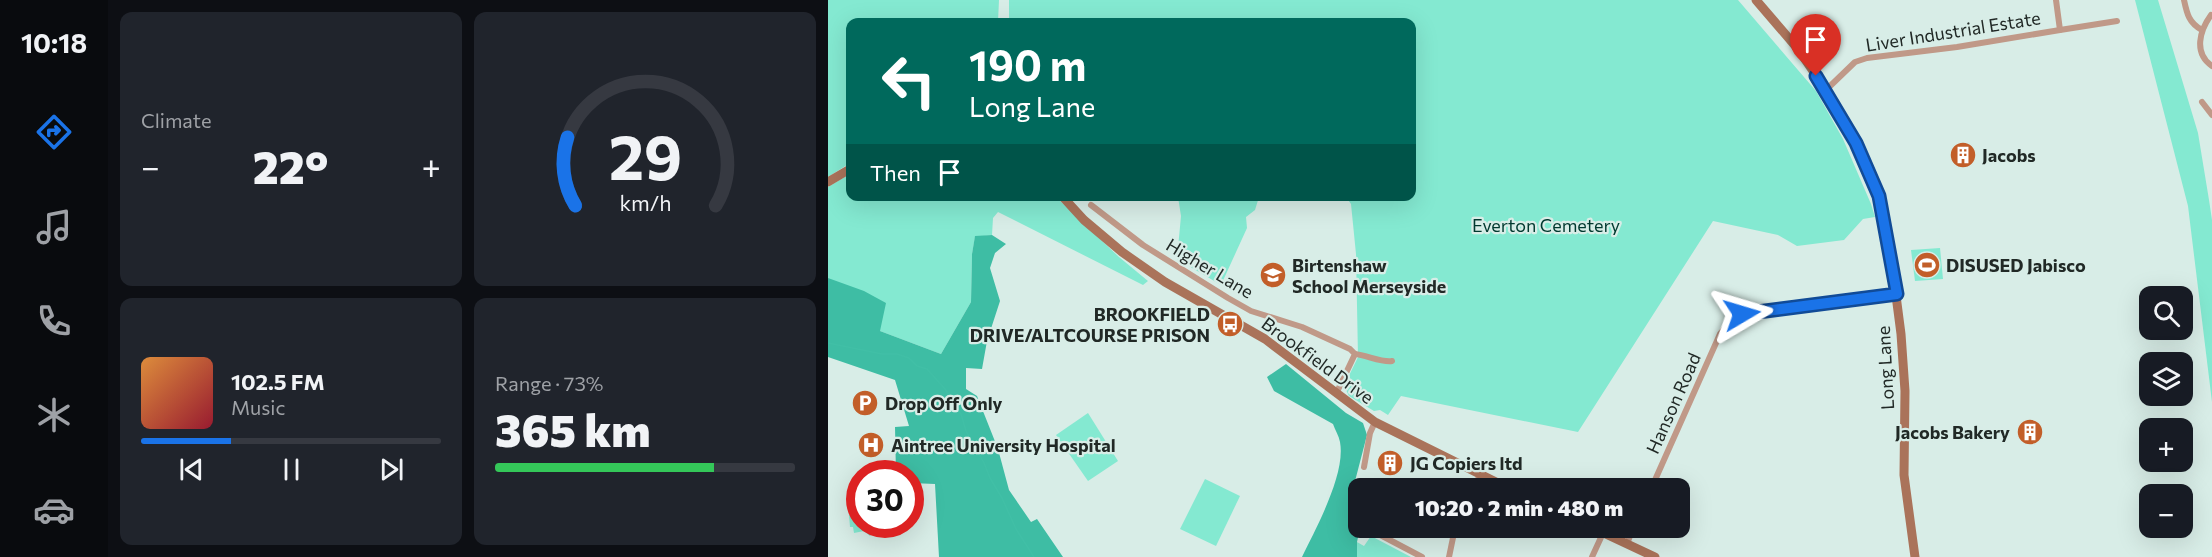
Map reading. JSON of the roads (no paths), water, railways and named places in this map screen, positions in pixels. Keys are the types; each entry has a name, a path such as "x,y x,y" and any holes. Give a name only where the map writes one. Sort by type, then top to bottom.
{"street":[{"name":"Long Lane","path":"1756,0 1798,49 1826,90 1856,143 1879,196 1897,294 1905,391 1904,475 1915,557"},
{"name":"Liver Industrial Estate","path":"2056,0 2060,30"},
{"path":"2184,0 2187,16 2193,26 2202,30"},
{"path":"2210,14 2202,30 2200,42 2202,57 2212,66"},
{"name":"Liver Industrial Estate","path":"1826,90 1855,62 1867,58 1957,47 2117,21"},
{"path":"2202,102 2210,112"},
{"path":"2199,112 2210,112"},
{"path":"828,182 846,171"},
{"name":"Brookfield Drive","path":"1067,201 1084,220 1122,252 1165,282 1265,339 1375,422 1486,478"},
{"name":"Higher Lane","path":"1091,205 1143,245 1251,311 1302,327 1350,349 1355,354 1368,355 1387,362 1392,361"},
{"name":"Hanson Road","path":"1656,478 1720,334 1733,318 1742,314 1897,294"},
{"path":"1336,394 1355,354"},
{"path":"1364,467 1370,433 1375,422"},
{"path":"1386,538 1422,557"},
{"path":"1449,557 1453,538"},
{"path":"1592,557 1601,538"},
{"path":"1614,538 1655,557"},
{"path":"1627,544 1629,538"}],"waterway":[{"path":"828,343 882,354 897,354 927,369 945,389 961,414 966,431 1016,529 1034,557"}],"place":[{"name":"Jacobs","path":"1963,155"},
{"name":"DISUSED Jabisco","path":"1927,265"},
{"name":"Birtenshaw School Merseyside","path":"1273,275"},
{"name":"BROOKFIELD DRIVE/ALTCOURSE PRISON","path":"1230,324"},
{"name":"Drop Off Only","path":"865,403"},
{"name":"Jacobs Bakery","path":"2030,432"},
{"name":"Aintree University Hospital","path":"871,445"},
{"name":"JG Copiers ltd","path":"1390,463"}],"park label":[{"name":"Everton Cemetery","path":"1546,225"}]}
